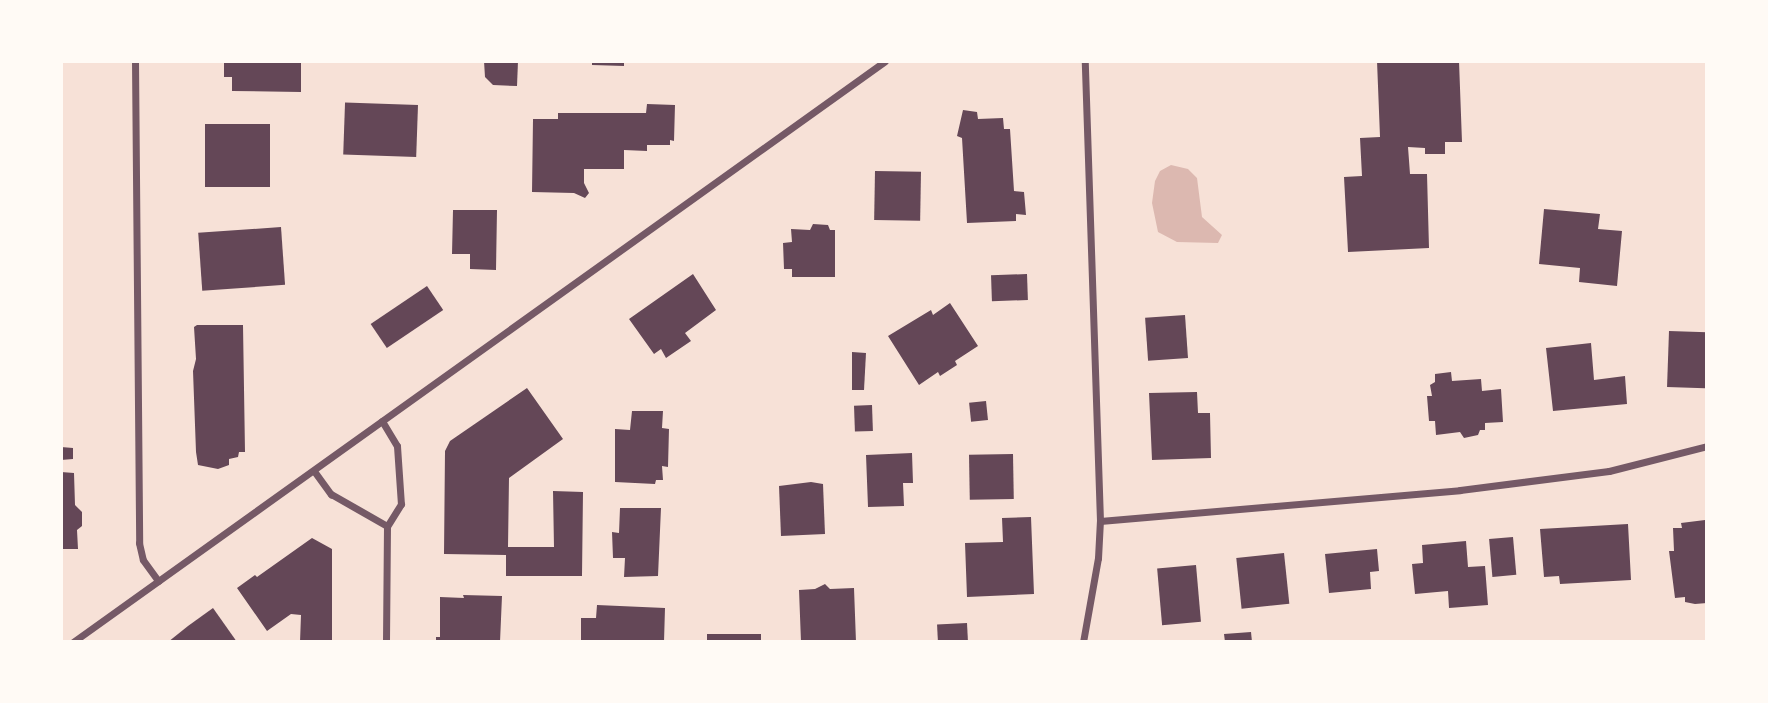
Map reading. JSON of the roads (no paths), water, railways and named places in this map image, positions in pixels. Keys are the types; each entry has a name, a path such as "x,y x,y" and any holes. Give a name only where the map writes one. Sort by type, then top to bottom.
{"street":[{"path":"135,61 139,543 143,560 159,581"},
{"path":"73,642 885,61"},
{"path":"1083,642 1098,558 1100,522 1085,61"},
{"path":"382,421 397,446 401,504 387,526 386,642"},
{"path":"1100,522 1609,471 1707,446"},
{"path":"314,471 331,494 387,526"}]}
